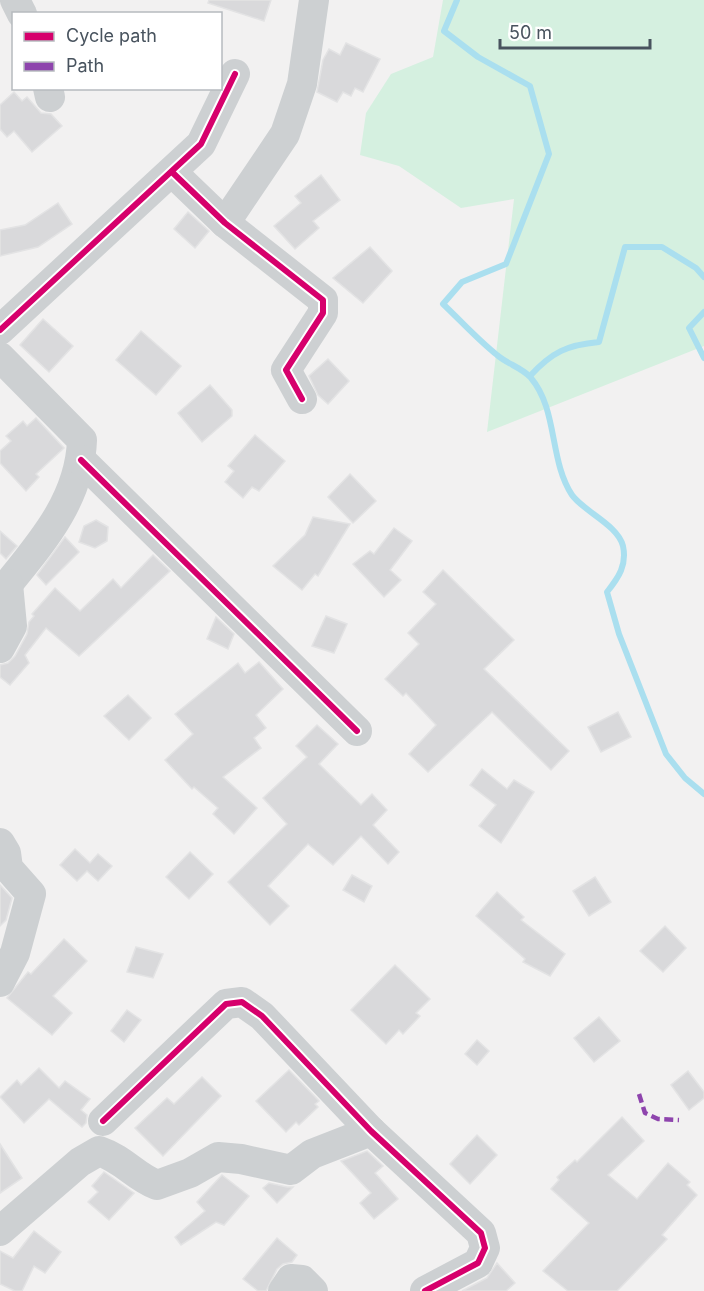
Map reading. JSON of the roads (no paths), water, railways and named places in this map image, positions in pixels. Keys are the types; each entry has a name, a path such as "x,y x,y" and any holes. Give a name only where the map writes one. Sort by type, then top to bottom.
{"street":[{"path":"225,223 285,134 302,84 314,0"},
{"path":"0,330 173,173 201,144 235,74"},
{"path":"173,173 225,223 323,300 323,313 286,370 302,399"},
{"path":"0,357 82,440 81,459 60,515 46,538 4,585 12,626 0,648"},
{"path":"81,459 357,731"},
{"path":"0,843 6,854 8,868 31,894 15,953 0,982"},
{"path":"104,1121 226,1004 242,1002 262,1016 371,1131 482,1233 485,1248 478,1263 425,1291"},
{"path":"0,1231 80,1162 99,1151 118,1157 144,1180 157,1185 190,1173 218,1157 241,1159 291,1170 312,1154 371,1131"},
{"path":"283,1291 291,1279 302,1280 313,1291"}],"waterway":[{"path":"457,0 444,31 478,57 530,86 549,154 506,264 462,282 443,304 490,349 531,378 546,405 560,466 572,495 620,538 624,553 623,565 607,592 619,634 666,754 685,778 704,794"},
{"path":"530,376 553,355 561,351 578,345 599,342 625,247 662,247 696,268 704,277"},
{"path":"704,312 689,328 704,358"}]}
